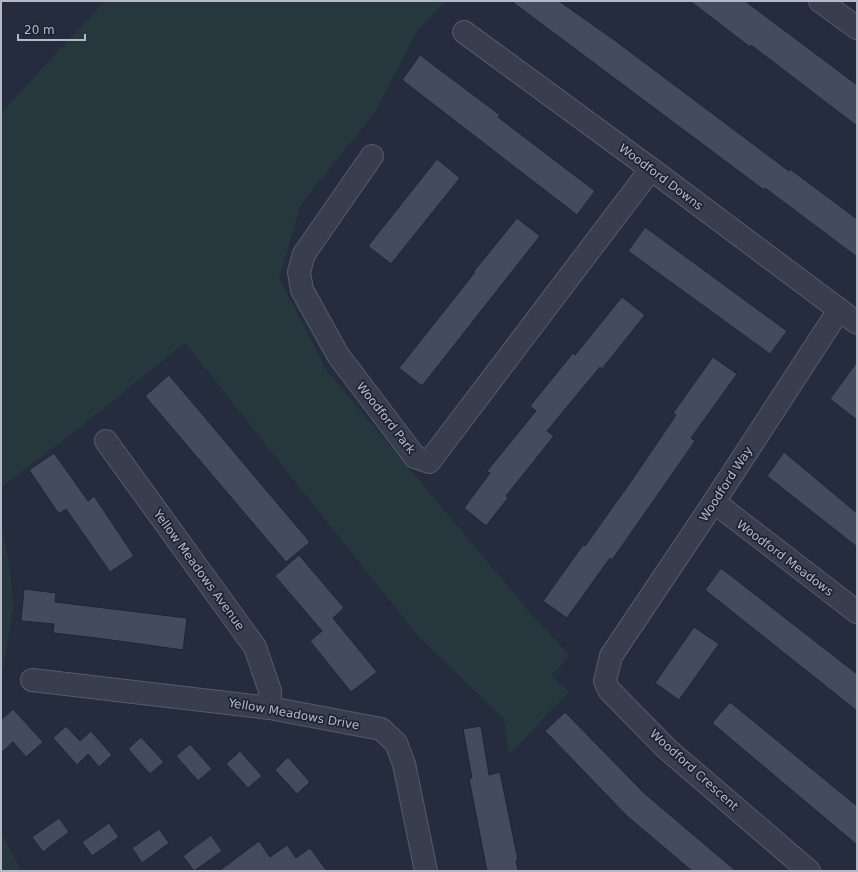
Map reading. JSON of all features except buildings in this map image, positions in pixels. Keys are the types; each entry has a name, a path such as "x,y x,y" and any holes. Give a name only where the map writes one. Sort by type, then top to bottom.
{"street":[{"path":"820,1 857,28"},
{"name":"Woodford Downs","path":"464,32 857,323"},
{"name":"Woodford Park","path":"372,156 304,254 299,272 302,290 338,355 415,457 429,462 651,169"},
{"name":"Woodford Way","path":"611,656 714,502 839,310"},
{"name":"Yellow Meadows Avenue","path":"106,441 255,647 270,691 270,708"},
{"name":"Woodford Meadows","path":"714,502 857,612"},
{"name":"Woodford Crescent","path":"611,656 605,680 609,690 667,749 809,871"},
{"name":"Yellow Meadows Drive","path":"32,680 270,708 381,730 396,743 404,764 426,871"}],"shaded area":[{"path":"105,1 446,1 417,31 375,112 301,204 279,278 327,371 533,616 569,655 551,675 569,692 509,755 504,719 418,636 185,343 83,425 1,487 1,113"},
{"path":"1,524 10,568 13,609 1,683"},
{"path":"1,833 22,871 1,871"}]}
